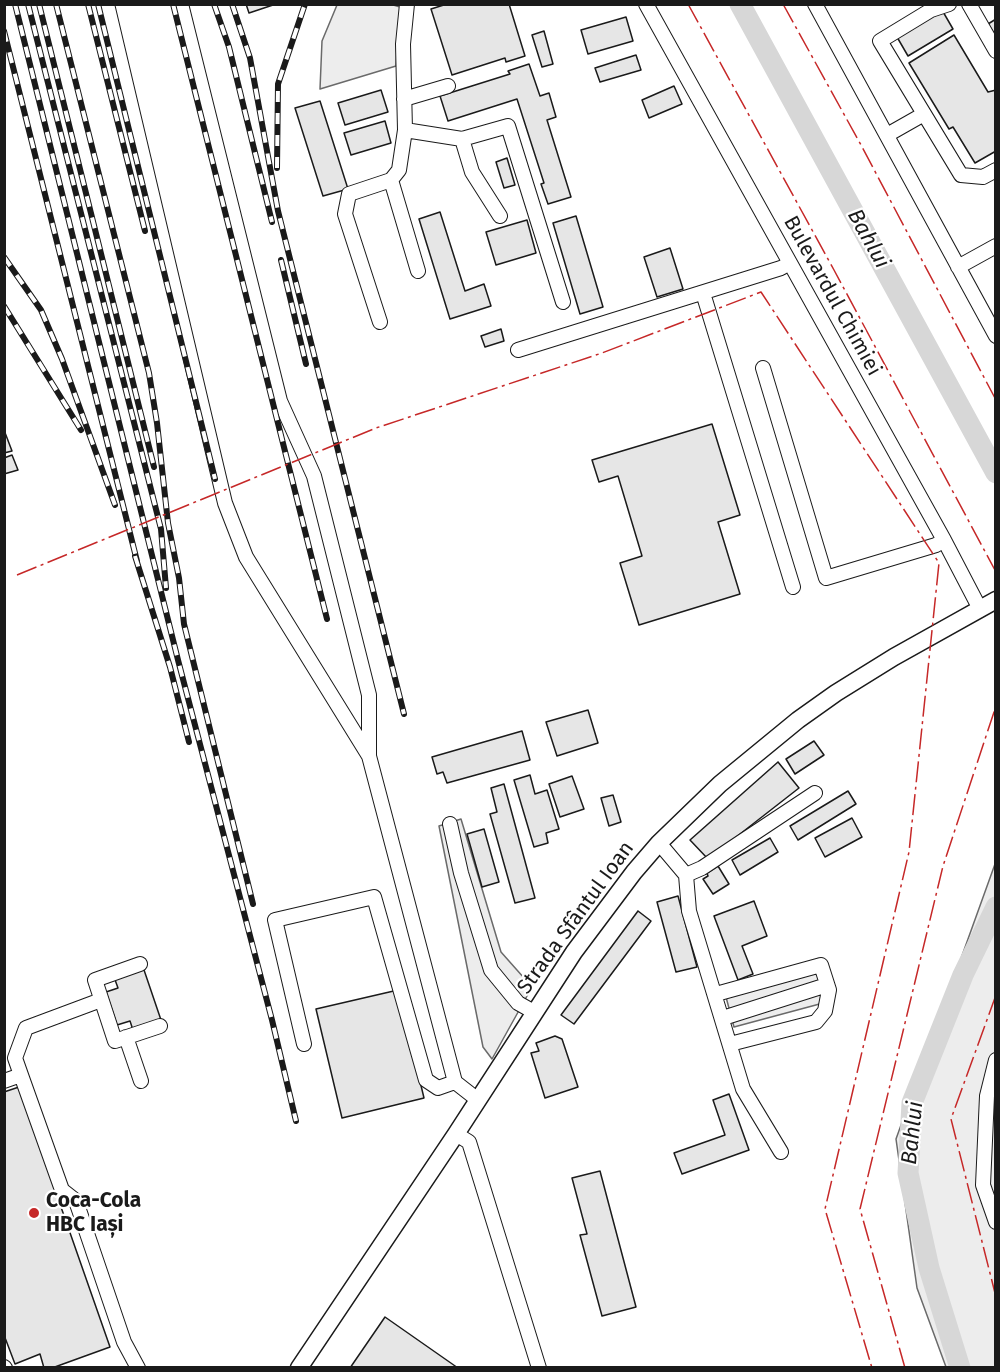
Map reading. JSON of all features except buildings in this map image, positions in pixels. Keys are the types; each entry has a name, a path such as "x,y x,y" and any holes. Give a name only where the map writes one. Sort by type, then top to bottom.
{"main road":[{"name":"Strada Sfântul Ioan","path":"299,1368 456,1134 573,951 633,872 659,843 720,784 798,720 894,657 996,600"}],"street":[{"path":"106,4 225,503 246,557 369,756"},
{"path":"181,4 280,401 314,477 369,695 369,756 455,1082 478,1100"},
{"path":"380,322 345,214 349,194 391,180 399,170 405,130 403,44 407,4"},
{"name":"Bulevardul Chimiei","path":"646,4 944,540 980,609"},
{"path":"815,4 996,336"},
{"path":"949,4 931,10 880,41 961,175 983,177 996,170"},
{"path":"969,4 996,51"},
{"path":"404,99 448,86"},
{"path":"887,135 924,114"},
{"path":"405,130 462,139 508,126 563,302"},
{"path":"462,139 472,172 500,216"},
{"path":"391,180 418,271"},
{"path":"958,267 996,246"},
{"path":"518,350 703,293 790,263"},
{"path":"703,293 794,587"},
{"path":"763,368 826,578 936,545 944,540"},
{"path":"686,875 702,868 815,793"},
{"path":"450,824 461,873 490,970 518,1003 534,1012"},
{"path":"659,843 686,875 689,911 743,1089 781,1152"},
{"path":"304,1044 275,920 374,897 426,1080 438,1088 455,1082"},
{"path":"140,964 95,980 101,1000 116,1041 160,1026"},
{"path":"716,994 821,964 829,990 825,1011 816,1022 730,1044"},
{"path":"723,1018 827,985"},
{"path":"101,1000 26,1028 15,1058 62,1190 76,1201 124,1342 138,1368"},
{"path":"126,1037 141,1081"},
{"path":"996,1060 987,1096 982,1185 996,1222"},
{"path":"4,1081 21,1075"},
{"path":"456,1134 469,1142 539,1368"}],"shaded area":[{"path":"390,4 400,7 396,66 320,89 322,41 337,5"},
{"path":"461,819 501,952 532,987 492,1059 483,1047 439,826"},
{"path":"995,864 995,1367 946,1367 917,1288 896,1139"},
{"path":"818,971 827,1002 734,1027 726,997"}],"waterway":[{"name":"Bahlui","path":"740,4 996,473"},
{"name":"Bahlui","path":"960,1368 929,1268 908,1173 912,1103 963,975 996,907"}],"railway":[{"path":"15,4 178,660 296,1121"},
{"path":"28,4 161,529 166,588"},
{"path":"39,4 154,467"},
{"path":"56,4 149,373 168,523 179,578 184,624 253,904"},
{"path":"88,4 145,231"},
{"path":"98,4 215,479"},
{"path":"173,4 327,619"},
{"path":"214,4 229,47 272,222"},
{"path":"232,4 250,58 278,211 404,714"},
{"path":"277,168 278,84 305,4"},
{"path":"4,31 137,561"},
{"path":"4,257 41,310 62,359 115,505"},
{"path":"281,260 306,364"},
{"path":"4,306 81,430"},
{"path":"135,556 170,667 189,742"}],"power":[{"path":"688,4 996,572"},
{"path":"783,4 861,145 996,400"},
{"path":"17,575 376,428 602,353 761,292 939,563 909,852 825,1209 872,1368"},
{"path":"905,1368 860,1209 943,866 996,706"},
{"path":"996,995 951,1119 996,1297"}],"place":[{"name":"Coca-Cola HBC Iași","path":"34,1213"}]}
